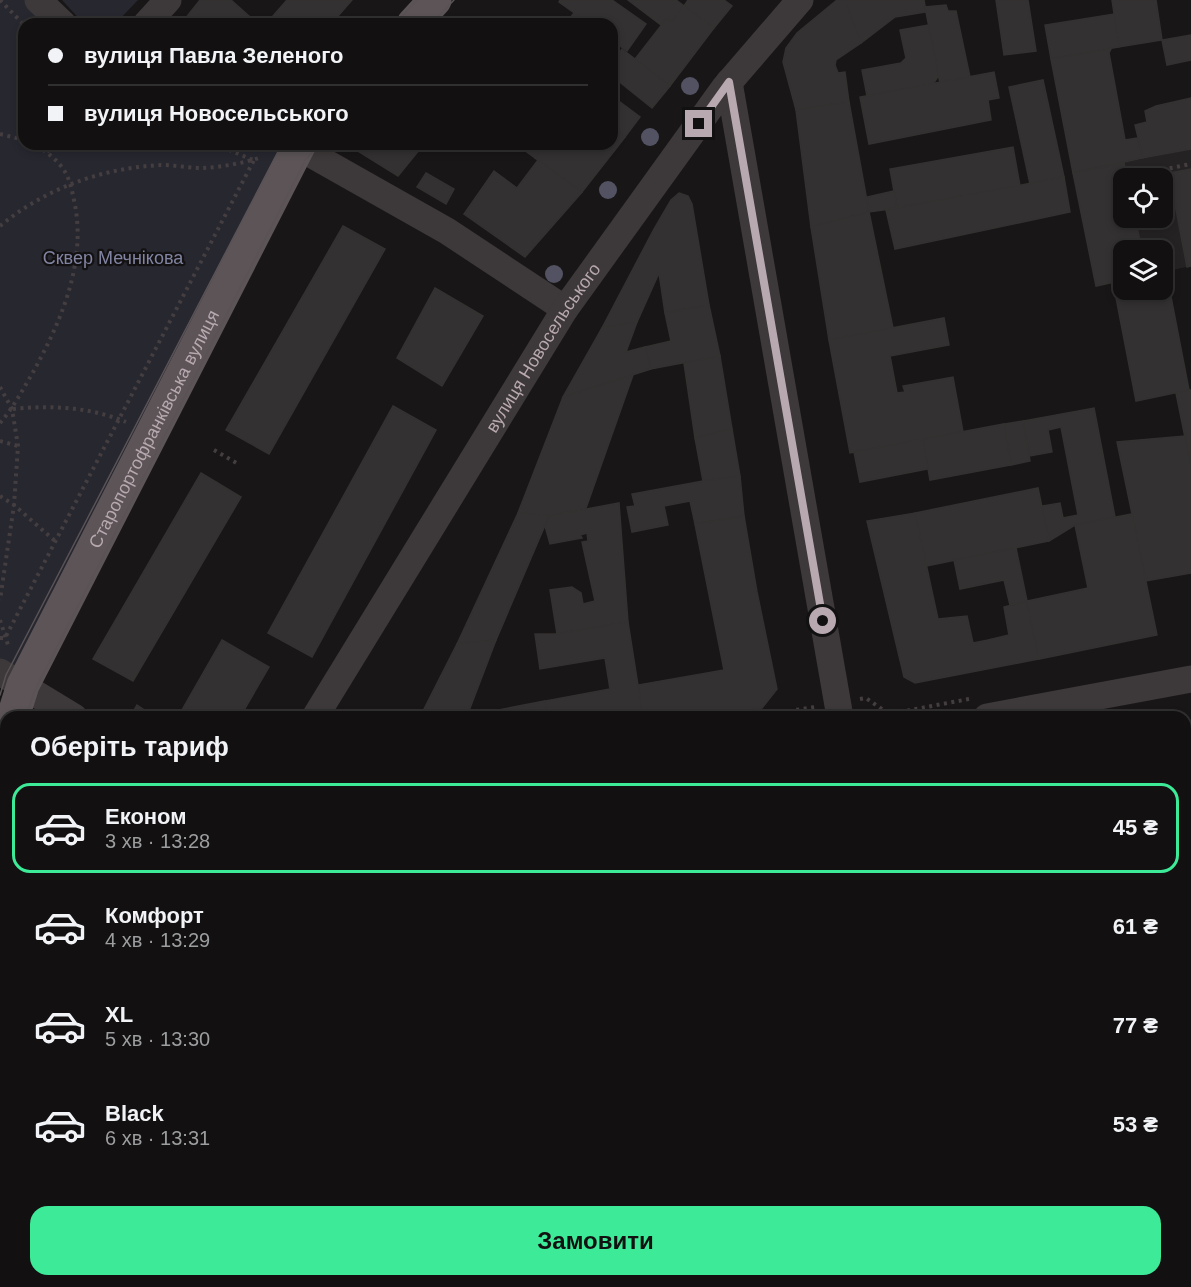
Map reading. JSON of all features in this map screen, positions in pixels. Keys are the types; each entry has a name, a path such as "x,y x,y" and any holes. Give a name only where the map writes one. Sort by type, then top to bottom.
{"main road":[{"path":"418,18 435,0"},
{"name":"Старопортофранківська вулиця","path":"13,711 11,679 152,433 294,150"}],"street":[{"path":"38,0 57,18"},
{"path":"152,18 168,0"},
{"name":"вулиця Новосельського","path":"319,711 565,309 729,82 800,0"},
{"path":"729,82 839,711"},
{"path":"306,150 441,228 565,309"},
{"path":"11,679 64,711"},
{"path":"1019,711 1191,679"}],"path":[{"path":"0,0 18,19"},
{"path":"0,134 18,138"},
{"path":"0,423 12,409 52,339 66,301 75,261 78,225 71,184 62,168 44,150"},
{"path":"230,150 254,160"},
{"path":"0,226 18,211 45,195 71,184 125,168 164,165 203,168 254,160"},
{"path":"0,638 5,638 254,160"},
{"path":"1171,168 1191,164"},
{"path":"0,387 12,409 18,446 14,505 0,600"},
{"path":"12,409 41,406 81,409 119,419 152,433"},
{"path":"0,441 18,446"},
{"path":"214,450 240,465"},
{"path":"0,496 14,505 55,541"}],"shaded area":[{"path":"1191,149 1191,266 1173,270 1173,240 1113,240 1113,264 1096,286 1073,173"}],"green space":[{"name":"Сквер Мечнікова","path":"0,0 38,0 57,18 18,18 18,150 290,150 23,685 0,672"},
{"path":"62,0 138,0 121,18 78,18"}],"building":[{"path":"200,0 231,0 251,18 186,18"},
{"path":"287,0 352,0 336,18 271,18"},
{"path":"560,0 612,0 646,24 627,51 618,44 618,18 582,18 559,2"},
{"path":"628,0 676,0 684,6 672,22 667,18 661,25"},
{"path":"688,0 724,0 732,6 714,28 684,6"},
{"path":"837,0 845,0 861,43 836,60 838,73 845,72 849,102 796,110 783,62 786,48 797,33"},
{"path":"845,0 924,0 926,12 895,17 861,43"},
{"path":"996,0 1028,0 1036,51 1004,55"},
{"path":"1112,0 1156,0 1162,40 1119,47"},
{"path":"946,5 948,11 956,11 970,77 940,83 925,7"},
{"path":"684,6 714,28 670,86 635,59 667,18 672,22"},
{"path":"574,13 581,18 570,18"},
{"path":"1114,14 1119,47 1051,59 1045,25"},
{"path":"928,25 939,75 933,84 867,96 862,70 901,63 906,58 900,30"},
{"path":"1191,35 1191,60 1167,65 1162,40"},
{"path":"622,49 670,86 652,108 618,81 618,54"},
{"path":"1111,49 1109,53 1125,140 1137,138 1143,158 1073,173 1051,59"},
{"path":"994,72 999,98 988,100 991,120 869,144 860,97"},
{"path":"1043,80 1064,177 1030,184 1009,87"},
{"path":"1191,98 1191,149 1143,158 1135,125 1147,122 1145,111 1156,106"},
{"path":"618,100 640,117 625,137 618,131"},
{"path":"849,102 869,212 811,227 796,110"},
{"path":"618,131 625,137 618,146"},
{"path":"1013,147 1020,186 897,208 890,169"},
{"path":"356,150 419,150 398,176"},
{"path":"524,150 541,150 535,158"},
{"path":"541,150 615,150 582,192 535,158"},
{"path":"538,160 582,192 525,257 464,214 494,171 517,188"},
{"path":"1124,163 1125,168 1113,168 1113,228 1137,228 1140,240 1113,240 1113,282 1096,286 1073,173"},
{"path":"1191,169 1191,266 1187,267 1173,194 1173,172"},
{"path":"426,173 454,189 446,204 417,187"},
{"path":"1064,177 1070,212 895,249 886,210"},
{"path":"894,191 897,208 869,212 867,197"},
{"path":"679,193 688,196 692,204 709,305 665,313 659,273 637,322 602,328 654,229 671,200"},
{"path":"869,212 893,328 829,340 811,227"},
{"path":"343,226 385,249 269,454 226,430"},
{"path":"435,288 483,316 442,386 397,358"},
{"path":"1116,300 1172,300 1189,390 1136,401"},
{"path":"709,305 720,356 651,369 645,347 671,341 665,313"},
{"path":"944,318 949,345 890,356 897,393 905,392 903,386 953,377 963,432 850,453 829,340"},
{"path":"637,322 626,352 645,347 651,369 563,397 602,328"},
{"path":"720,356 732,429 695,438 684,363"},
{"path":"633,375 586,508 549,516 518,513 563,397"},
{"path":"1191,390 1191,467 1176,393"},
{"path":"393,406 436,430 312,657 268,633"},
{"path":"1094,408 1115,517 1075,525 1049,541 1042,506 1060,503 1063,518 1078,515 1061,427 1048,430 1052,452 1030,456 1023,421"},
{"path":"1023,421 1030,461 1011,465 1004,424"},
{"path":"1004,424 1011,465 930,480 923,439"},
{"path":"732,429 740,476 703,481 695,438"},
{"path":"1185,436 1191,467 1191,573 1146,581 1117,442"},
{"path":"923,439 928,469 860,482 854,452"},
{"path":"201,473 241,497 133,681 93,659"},
{"path":"740,476 744,516 695,524 690,501 664,506 668,525 632,532 627,507 635,506 632,494"},
{"path":"1038,488 1049,541 926,566 915,513"},
{"path":"619,503 628,622 557,634 550,590 572,587 581,593 583,604 595,601 582,542 588,541 587,533 580,535 582,538 550,544 545,526 549,516"},
{"path":"518,513 549,516 496,640 457,644"},
{"path":"915,513 938,619 967,616 973,643 988,640 1009,635 1004,607 1027,601 1039,659 915,683 904,677 867,521"},
{"path":"1132,514 1157,635 1039,659 1027,601 1088,588 1075,525"},
{"path":"744,516 777,689 762,708 745,711 642,711 638,685 724,670 695,524"},
{"path":"1016,548 1027,601 1010,605 1004,580 960,589 954,560"},
{"path":"628,622 642,711 546,711 545,701 610,689 605,658 540,669 535,634 557,634"},
{"path":"222,640 269,667 243,711 182,710"},
{"path":"496,640 469,711 423,711 457,644"},
{"path":"545,701 546,711 493,711"},
{"path":"137,705 146,711 133,711"}],"tram line":[{"path":"400,18 417,0"},
{"path":"437,18 454,0"},
{"path":"0,695 6,675 279,150"},
{"path":"28,711 34,692 306,159 314,150"}],"route":[{"path":"699,124 729,82 823,621"}]}
